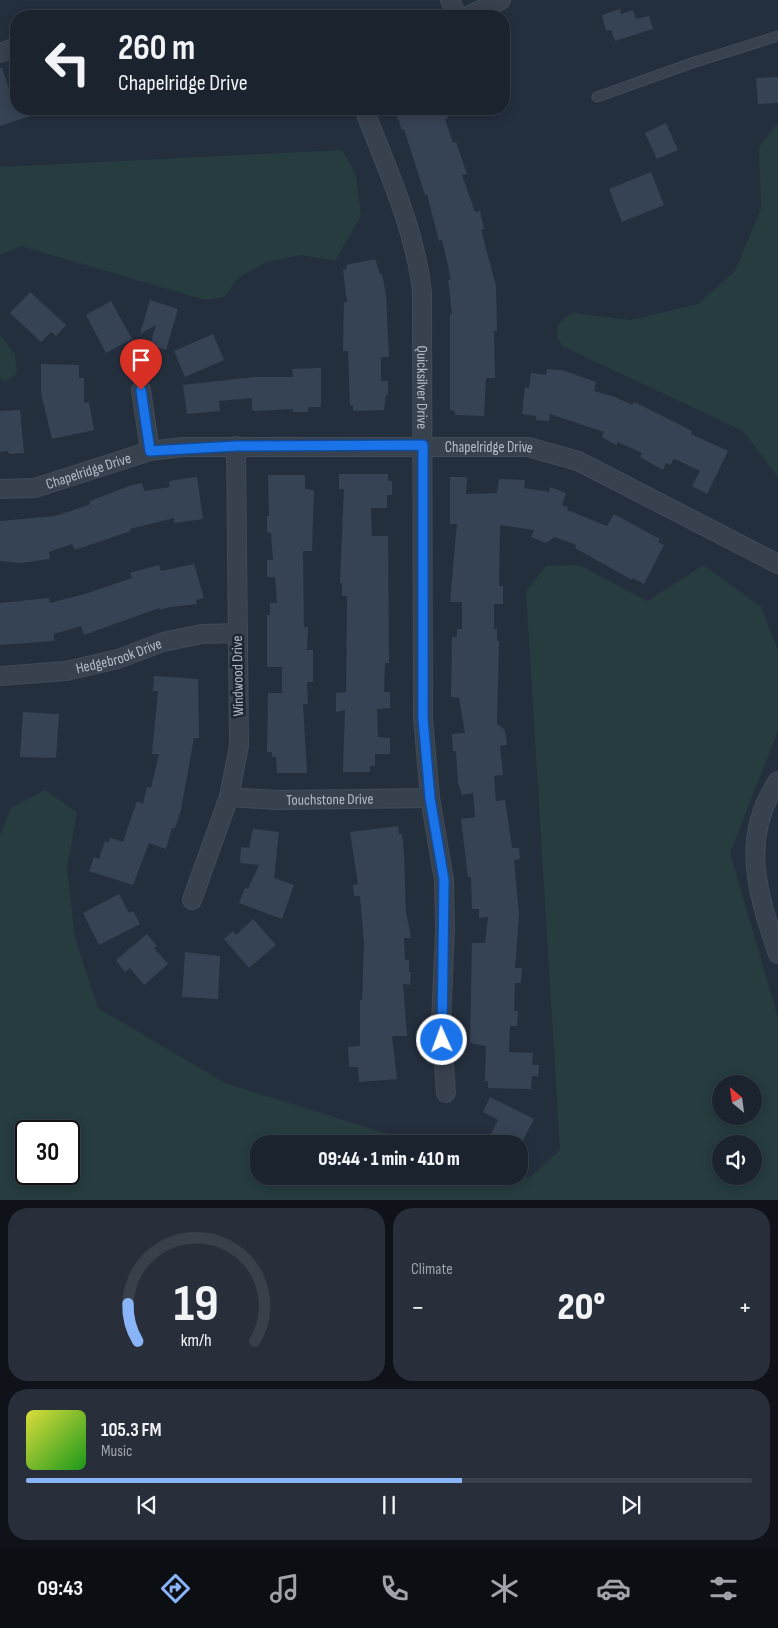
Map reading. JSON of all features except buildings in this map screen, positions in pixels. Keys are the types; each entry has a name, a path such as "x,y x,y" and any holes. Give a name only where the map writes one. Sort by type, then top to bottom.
{"street":[{"path":"480,10 501,0"},
{"name":"Quicksilver Drive","path":"366,115 410,229 419,263 422,292 423,718 430,798 444,880 445,930 441,1022 446,1093"},
{"path":"141,390 150,451"},
{"name":"Chapelridge Drive","path":"0,489 35,488 150,451 236,446 423,445 528,447 578,462 778,564"},
{"name":"Windwood Drive","path":"192,900 229,797 239,746 236,446"},
{"name":"Hedgebrook Drive","path":"0,676 66,671 118,659 179,639 202,634 238,633"},
{"path":"778,781 761,815 754,872 760,902 778,954"},
{"name":"Touchstone Drive","path":"229,797 277,800 430,798"}],"lane":[{"path":"596,97 692,63 778,36"}],"green space":[{"path":"778,125 778,478 743,431 562,346 557,336 558,325 564,318 573,313 631,320 698,304 735,271 761,209 759,147 775,126"},
{"path":"342,150 356,175 361,216 335,261 301,255 267,262 239,277 224,297 205,300 21,246 0,255 0,167"},
{"path":"0,335 15,354 17,373 5,382 0,379"},
{"path":"579,565 647,601 704,565 761,607 778,650 778,731 730,853 778,1018 778,1200 0,1200 0,835 11,808 45,790 77,812 67,868 75,938 98,1008 225,1083 391,1135 250,1135 250,1185 528,1185 528,1178 560,1150 526,591 546,566"}],"route":[{"path":"141,390 150,451 183,447 423,445 423,718 430,798 444,880 445,930 442,1040"}]}
